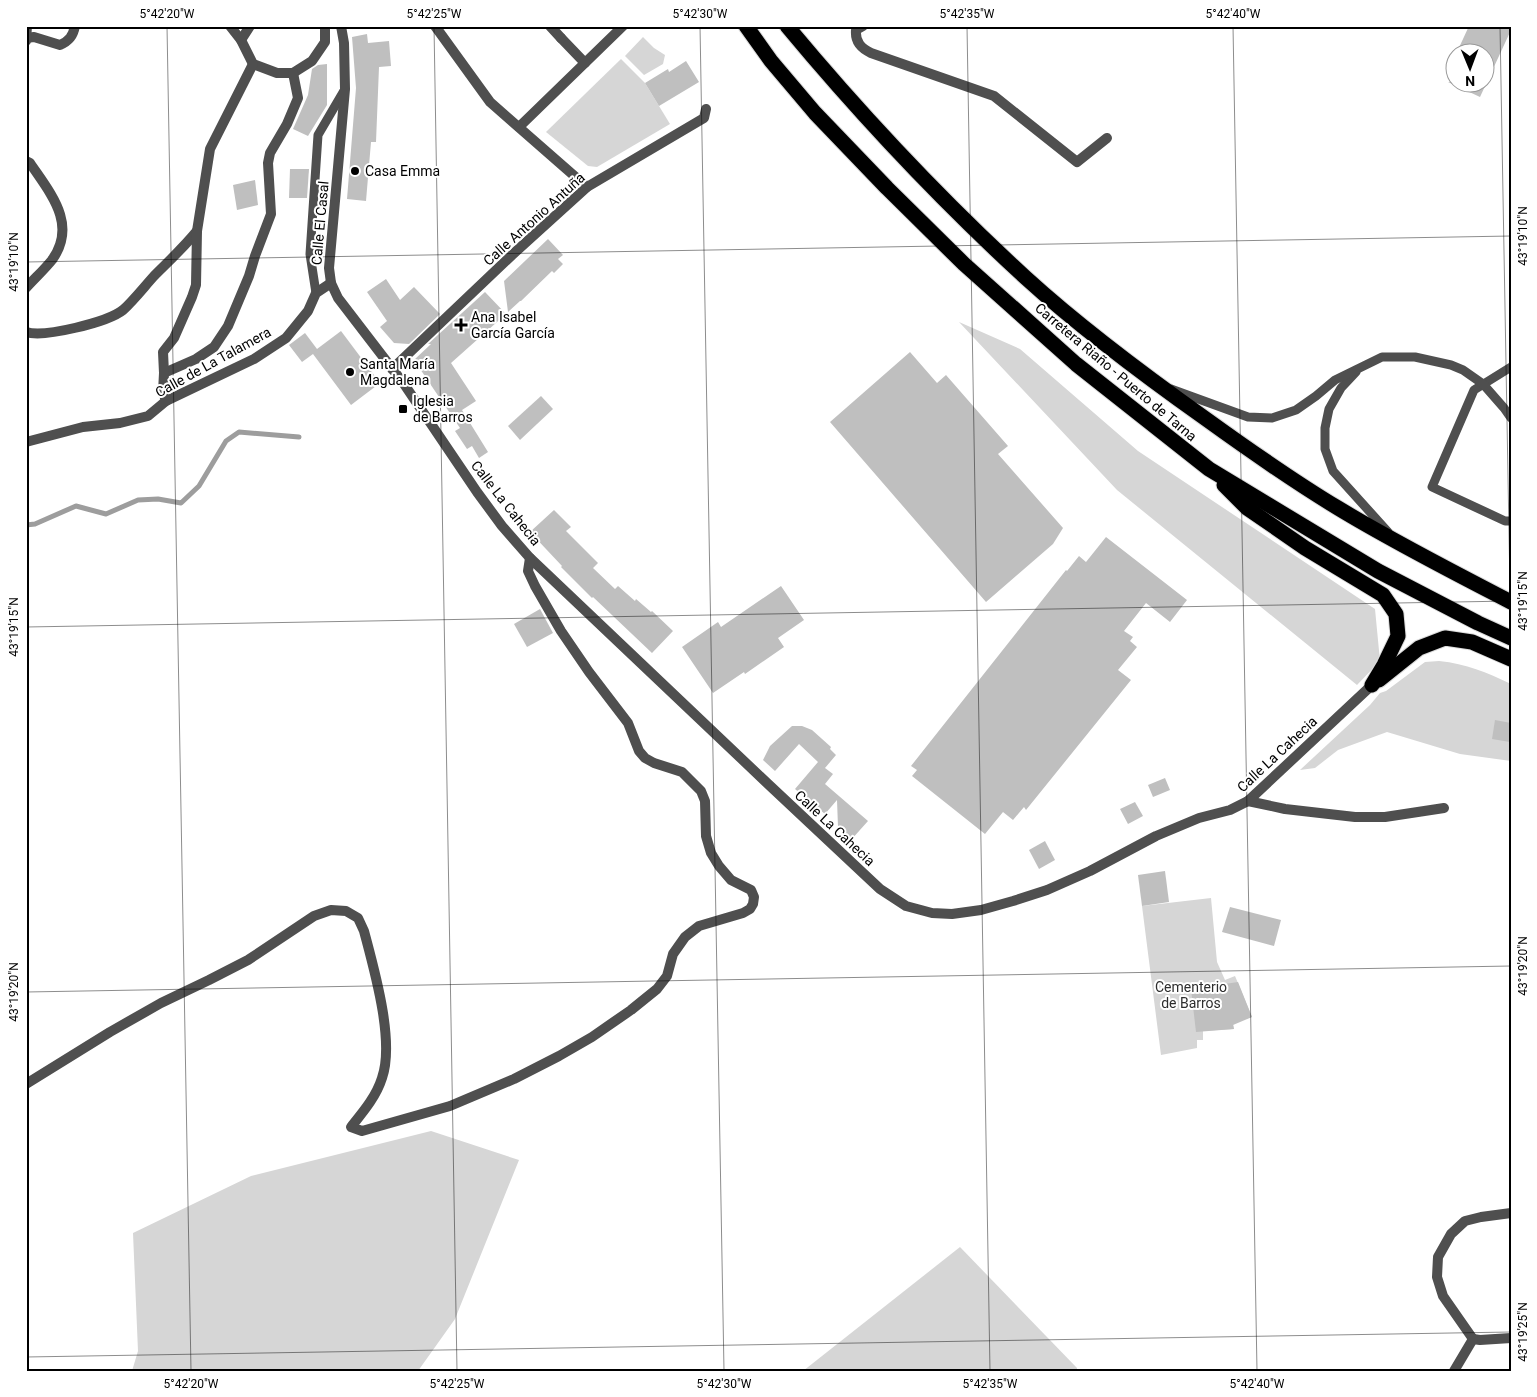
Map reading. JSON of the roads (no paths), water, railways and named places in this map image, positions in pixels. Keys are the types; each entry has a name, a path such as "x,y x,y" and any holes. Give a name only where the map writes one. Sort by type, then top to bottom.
{"highway":[{"path":"740,26 771,61"},
{"name":"Carretera Riaño - Puerto de Tarna","path":"746,26 771,61 815,113 887,188 964,264 1076,364 1209,469 1378,572 1511,638"},
{"name":"Carretera Riaño - Puerto de Tarna","path":"788,27 834,83 980,235 1027,279 1090,332 1155,382 1250,450 1338,508 1397,542 1511,602"},
{"path":"1209,469 1247,508 1305,548 1383,594 1396,614 1398,636 1372,685"},
{"path":"1372,685 1419,648 1445,638 1472,642 1511,659"}],"street":[{"path":"27,26 26,39 34,37 60,45 67,42 73,35 75,26"},
{"path":"230,26 253,64 277,72 293,73 312,61 325,42 325,26"},
{"path":"240,40 250,26"},
{"name":"Calle El Casal","path":"341,26 344,43 345,89 329,268 331,283 338,298 392,369"},
{"path":"435,26 490,102 587,187"},
{"path":"550,26 586,63"},
{"path":"519,128 623,26"},
{"path":"863,26 856,30 857,43 862,49 994,96 1077,162 1107,138"},
{"path":"166,401 163,392 163,352 174,338 196,285 197,231 210,149 253,64"},
{"path":"164,373 196,359 214,347 228,326 250,276 255,256 271,214 268,163 270,153 287,124 298,98 293,73"},
{"name":"Calle Antonio Antuña","path":"392,369 587,187 704,118 706,109"},
{"path":"26,161 30,163 57,203 62,231 61,244 52,259 26,288"},
{"path":"26,332 42,334 59,332 91,323 122,310 186,245 197,231"},
{"name":"Calle de La Talamera","path":"26,442 83,427 120,423 148,416 166,401 254,359 286,338 308,311 316,293 331,283"},
{"name":"Calle La Cahecia","path":"392,369 477,492 502,526 530,558 873,883 906,906 932,913 952,914 981,910 1013,902 1047,890 1082,874 1156,836 1199,818 1230,810 1248,801 1372,685"},
{"path":"26,1084 161,1002 248,960 314,916 331,910 346,911 358,918 364,931 384,1022 386,1055 382,1078 370,1102 352,1127 362,1131 450,1106 514,1079 559,1056 631,1010 656,989 667,976 673,954 685,937 699,926 750,909 754,904 751,890 731,880 711,853 706,836 705,801 701,791 682,772 654,763 645,758 639,750 628,723 589,672 561,631 528,571 530,558"},
{"path":"1248,801 1285,809 1355,817 1385,817 1444,808"},
{"path":"1511,1213 1465,1221 1451,1234 1438,1256 1437,1277 1443,1296 1473,1339 1511,1338"},
{"path":"1454,1371 1473,1339"}],"lane":[{"name":"Calle El Casal","path":"316,293 310,254 318,135 345,89"},
{"path":"1155,382 1248,417 1272,418 1296,410 1335,380 1382,357 1415,357 1451,365 1463,370 1483,384 1511,418"},
{"path":"1511,367 1474,390 1432,487 1505,521 1511,521"},
{"path":"1360,368 1341,388 1329,409 1325,428 1325,449 1333,471 1397,542"}],"waterway":[{"path":"26,525 35,524 76,506 106,514 138,500 158,499 181,503 199,486 226,441 239,432 299,437"}],"place":[{"name":"Casa Emma","path":"355,171"},
{"name":"Ana Isabel García García","path":"461,325"},
{"name":"Santa María Magdalena","path":"350,372"},
{"name":"Iglesia de Barros","path":"403,409"}],"park label":[{"name":"Cementerio de Barros","path":"1191,996"}]}
